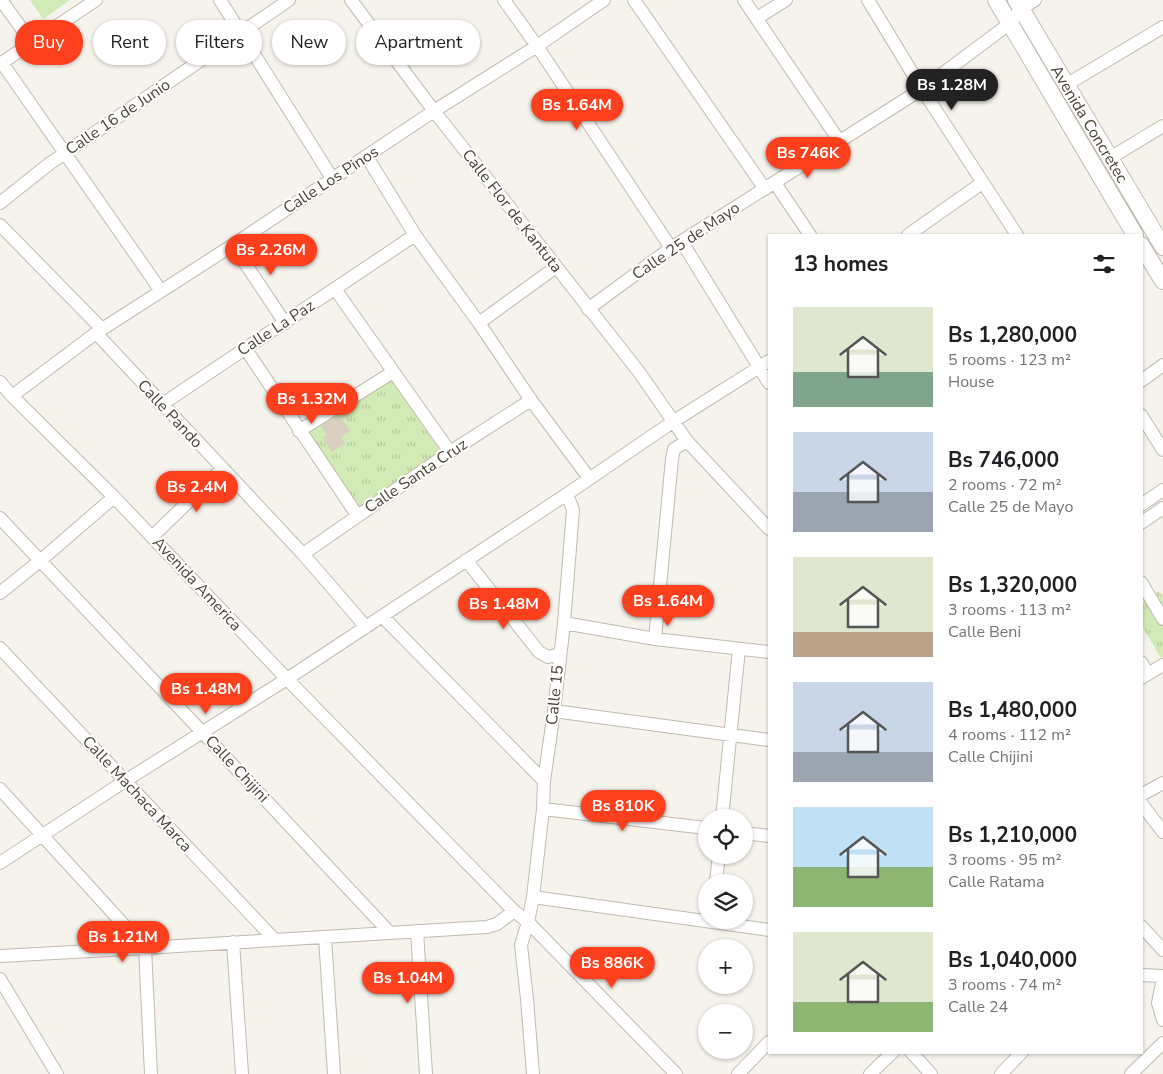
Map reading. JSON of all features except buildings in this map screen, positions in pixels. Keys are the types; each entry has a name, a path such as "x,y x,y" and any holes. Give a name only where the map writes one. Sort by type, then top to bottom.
{"street":[{"path":"1,0 15,20"},
{"path":"66,20 96,0"},
{"path":"220,0 232,20"},
{"name":"Calle 16 de Junio","path":"259,20 289,0"},
{"name":"Calle Flor de Kantuta","path":"351,0 434,111 640,372 687,441 768,528"},
{"path":"504,0 676,245 764,364 768,379"},
{"name":"Calle Los Pinos","path":"12,396 99,331 367,157 434,111 537,46 604,0"},
{"path":"634,0 770,186 809,234"},
{"path":"744,0 840,142"},
{"path":"757,18 786,0"},
{"path":"868,0 922,89 1016,234"},
{"name":"Avenida Concretec","path":"996,0 1135,234"},
{"name":"Calle 25 de Mayo","path":"588,308 676,245 922,89 1009,24 1024,3"},
{"name":"Avenida Concretec","path":"1024,3 1066,85 1161,239"},
{"path":"1066,85 1163,27"},
{"path":"15,55 1,64 161,291"},
{"name":"Calle 16 de Junio","path":"0,203 65,153 193,65"},
{"path":"260,65 332,178"},
{"path":"1110,158 1163,126"},
{"path":"367,157 415,235 479,323 531,400 589,478"},
{"path":"909,234 982,183"},
{"name":"Calle Pando","path":"0,225 99,331 161,405 303,554 366,627"},
{"name":"Calle La Paz","path":"161,405 415,235"},
{"path":"233,245 285,323"},
{"path":"1143,248 1163,281"},
{"path":"479,323 556,267"},
{"path":"335,289 450,452"},
{"path":"245,348 299,431 358,515"},
{"path":"0,863 287,680 674,421 764,364"},
{"path":"1143,380 1163,366"},
{"path":"299,431 393,372"},
{"name":"Avenida America","path":"0,382 114,497 287,680 676,1074"},
{"name":"Calle Santa Cruz","path":"303,554 450,452 531,400"},
{"path":"1143,418 1163,450"},
{"path":"656,639 672,459 674,449 687,441"},
{"path":"152,537 222,469"},
{"path":"1143,504 1163,490"},
{"name":"Calle 15","path":"533,1074 528,999 521,945 533,897 543,808 544,781 564,623 573,510 567,494"},
{"path":"0,593 114,497"},
{"path":"1143,522 1163,508"},
{"name":"Calle Chijini","path":"0,518 390,933"},
{"path":"466,560 539,652 548,657 560,654"},
{"path":"1144,590 1163,619"},
{"path":"382,616 544,781"},
{"path":"564,623 656,639 768,652"},
{"name":"Calle Machaca Marca","path":"0,648 274,940"},
{"path":"723,809 739,649"},
{"path":"1145,676 1163,665"},
{"path":"554,711 768,740"},
{"path":"1143,794 1163,783"},
{"path":"0,789 145,948 151,1074"},
{"path":"1143,806 1163,832"},
{"path":"543,808 698,827"},
{"path":"753,834 768,836"},
{"path":"533,897 698,919"},
{"path":"0,956 487,927 497,924 514,912"},
{"path":"753,927 768,930"},
{"path":"1143,928 1163,950"},
{"path":"418,932 426,1074"},
{"path":"325,937 334,1074"},
{"path":"233,942 242,1074"},
{"path":"1143,976 1163,977 1158,1003 1163,1020"},
{"path":"1,983 57,1074"},
{"path":"738,1074 768,1043"},
{"path":"1131,1074 1163,1043"},
{"path":"870,1074 891,1054"},
{"path":"913,1054 931,1074"},
{"path":"1001,1074 1020,1054"}],"green space":[{"path":"30,0 70,0 43,19"},
{"path":"391,379 441,452 359,507 309,432"},
{"path":"1159,591 1163,597 1163,657 1161,658 1143,628 1143,601"}]}
